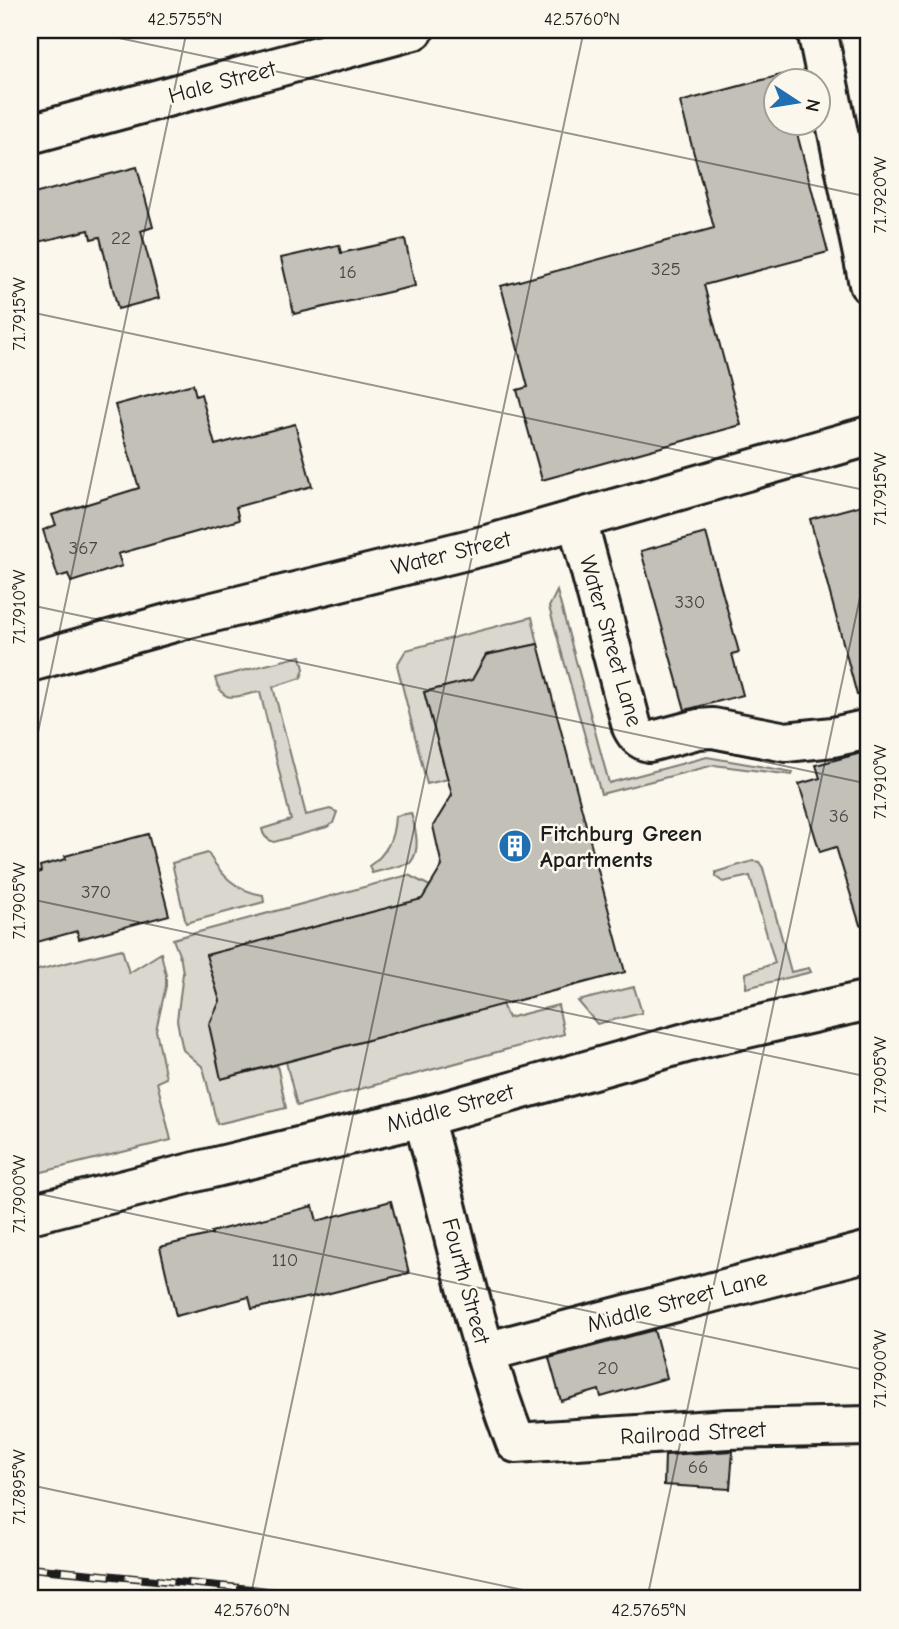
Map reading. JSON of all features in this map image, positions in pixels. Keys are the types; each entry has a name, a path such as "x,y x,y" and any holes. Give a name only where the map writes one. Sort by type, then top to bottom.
{"main road":[{"name":"Hale Street","path":"30,134 414,30"},
{"path":"817,30 869,284"},
{"name":"Water Street","path":"30,662 185,618 491,544 869,436"},
{"name":"Water Street Lane","path":"577,519 636,735 649,742 698,729 713,729 786,741 809,741 869,729"},
{"name":"Middle Street","path":"30,1214 423,1117 703,1038 869,1000"},
{"name":"Fourth Street","path":"423,1117 485,1352 499,1400 516,1443"},
{"name":"Middle Street Lane","path":"485,1352 869,1251"},
{"name":"Railroad Street","path":"516,1443 728,1429 869,1426"}],"shaded area":[{"path":"557,591 609,783 707,757 793,772 792,775 714,765 601,794 549,607"},
{"path":"532,617 538,644 486,655 472,680 424,692 448,779 427,784 397,665 406,650"},
{"path":"301,656 304,669 301,678 273,687 306,815 330,809 337,812 333,823 327,827 274,842 263,834 262,829 291,820 260,692 238,697 227,696 218,687 215,678"},
{"path":"411,813 416,839 414,858 410,863 372,873 369,866 381,856 388,845 395,816"},
{"path":"208,853 230,881 245,890 263,895 264,902 186,923 172,863"},
{"path":"753,861 759,862 763,868 791,972 809,968 811,972 746,988 746,973 775,963 750,876 723,882 716,877 716,872"},
{"path":"408,875 430,886 422,899 207,955 220,1001 221,1079 277,1065 286,1108 217,1124 203,1067 183,1050 177,1020 183,973 173,939"},
{"path":"122,949 129,973 161,953 166,986 156,1030 166,1078 157,1082 171,1140 30,1175 30,972"},
{"path":"634,987 642,1013 597,1024 578,1001"},
{"path":"502,1004 508,1018 558,1005 564,1034 297,1106 286,1062"}],"building":[{"path":"762,80 762,136 798,136 828,252 704,285 741,425 542,480 517,390 528,387 501,286 714,228 680,102"},
{"path":"137,167 153,227 141,231 159,298 118,309 100,237 91,239 89,230 30,244 30,195"},
{"path":"405,239 415,286 294,314 281,258 339,245 341,253"},
{"path":"193,384 196,396 201,394 215,445 295,424 312,486 236,507 239,520 118,554 122,566 71,582 68,574 58,577 43,530 56,525 52,515 139,488 115,405"},
{"path":"869,503 869,693 857,695 810,519"},
{"path":"706,533 739,652 732,654 743,695 685,710 641,551"},
{"name":"Fitchburg Green Apartments","path":"538,644 625,972 221,1079 209,1025 220,1001 206,955 422,899 442,866 433,826 452,795 424,692 472,680 486,655"},
{"path":"869,751 869,923 860,925 836,847 820,852 799,784 820,778 816,765"},
{"path":"148,834 169,915 79,939 77,931 30,944 30,875 41,872 40,866 66,859 65,856"},
{"path":"391,1201 409,1273 252,1309 249,1297 176,1316 160,1247 313,1206 317,1221"},
{"path":"654,1330 667,1378 601,1397 599,1390 561,1401 549,1358"},
{"path":"733,1451 730,1489 664,1485 665,1455"}],"railway":[{"path":"30,1568 327,1599"}],"place":[{"name":"Fitchburg Green Apartments","path":"515,846"}]}
